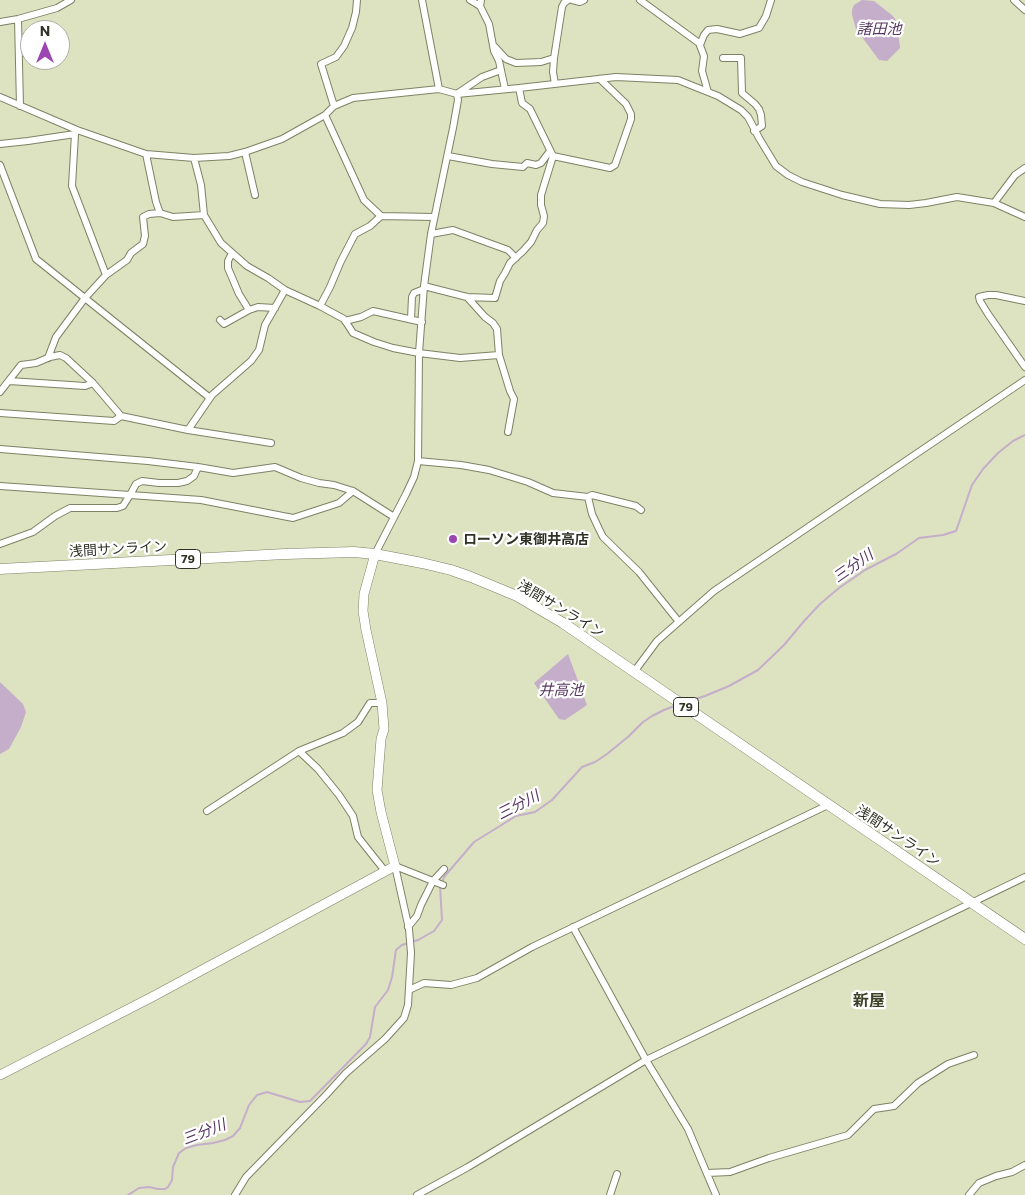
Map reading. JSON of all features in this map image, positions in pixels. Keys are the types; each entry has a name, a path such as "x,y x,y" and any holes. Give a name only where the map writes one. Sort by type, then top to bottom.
{"main road":[{"name":"浅間サンライン","path":"0,569 345,552 375,554 422,562 451,570 510,593 552,616 1025,939"}],"street":[{"path":"0,22 57,8 71,0"},
{"path":"334,106 322,64 336,57 344,46 354,20 357,0"},
{"path":"422,0 439,89"},
{"path":"470,0 481,3 489,24 494,51 500,61 505,89"},
{"path":"555,84 553,72 554,58 562,7 568,0"},
{"path":"572,0 580,2 584,0"},
{"path":"640,0 699,43 704,56 702,70 708,92"},
{"path":"700,45 708,30 717,29 740,34 759,28 772,0"},
{"path":"1014,0 1025,10"},
{"path":"18,19 20,106"},
{"path":"493,45 506,59 516,63 540,62 554,58"},
{"path":"723,58 741,58 742,93 755,104 761,115 762,126 754,131"},
{"path":"457,94 482,77 501,70"},
{"path":"0,97 76,132 146,154 194,158 229,156 282,139 325,114 334,106 353,98 439,89 457,94 616,77 678,80 718,96 741,110 748,117 754,131 776,166 802,182 880,204 909,205 957,197 994,203 1025,217"},
{"path":"552,153 610,168 614,165 631,119 631,114 626,104 600,79"},
{"path":"411,319 412,297 414,293 424,288 467,297 494,298 500,281 510,264 531,242 543,223 541,195 552,153 530,109 522,103 519,88"},
{"path":"235,1195 246,1177 346,1073 398,1025 404,1018 408,1004 412,953 395,866 377,790 381,739 384,729 382,703 363,610 364,594 375,554 414,477 418,461 419,353 424,288 431,234 448,156 458,100 457,94"},
{"path":"325,114 364,200 381,216 434,217"},
{"path":"0,144 76,132"},
{"path":"76,132 72,186 106,275"},
{"path":"245,152 255,195"},
{"path":"448,156 492,164 523,167 527,164 536,165 541,163 552,153"},
{"path":"146,154 160,213"},
{"path":"194,158 204,215 221,243 247,266 285,290 345,320 353,333 393,348 460,358 499,354"},
{"path":"0,165 36,259 210,398"},
{"path":"994,203 1015,175 1025,168"},
{"path":"48,358 56,337 85,298 106,275 127,260 131,253 143,244 145,236 143,217 149,214 160,213 173,217 204,215"},
{"path":"320,306 355,234 370,226 381,216"},
{"path":"431,234 452,230 508,250 516,258"},
{"path":"232,253 228,261 228,268 239,294 249,310"},
{"path":"188,430 210,398 251,360 259,350 265,325 285,290"},
{"path":"1025,301 996,295 980,297 980,301 988,314 1025,367"},
{"path":"467,297 484,316 493,322 497,330 499,354 514,399 508,432"},
{"path":"220,320 224,324 249,310 275,308"},
{"path":"345,320 361,317 373,311 422,322"},
{"path":"0,392 21,365 36,363 60,355 66,358 93,383 121,416 188,430 271,443"},
{"path":"634,672 657,641 714,591 1025,380"},
{"path":"9,381 85,386 93,383"},
{"path":"0,413 114,421 121,416"},
{"path":"0,449 148,461 198,467 233,474 275,467 319,484 334,485 353,491 394,517"},
{"path":"418,461 483,469 528,482 553,493 588,497 592,495 636,506 641,510"},
{"path":"0,544 33,532 70,508 117,508 123,506 136,484 142,481 159,483 187,482 194,476 198,467"},
{"path":"0,486 201,500 293,518 339,503 353,491"},
{"path":"588,497 592,514 603,537 639,572 679,622"},
{"path":"207,811 299,751 343,733 358,722 370,703 382,703"},
{"path":"299,751 318,769 339,795 353,816 358,838 385,871"},
{"path":"409,990 424,984 451,985 477,978 532,947 828,805"},
{"path":"0,1075 152,997 395,866 442,885"},
{"path":"408,927 417,916 433,881 444,869"},
{"path":"417,1195 468,1167 646,1060 1025,877"},
{"path":"573,927 646,1060 688,1129 716,1195"},
{"path":"706,1174 730,1172 769,1158 848,1135 874,1109 894,1106 918,1083 948,1064 974,1055"},
{"path":"969,1195 979,1183 1012,1172 1025,1165"},
{"path":"610,1195 617,1174"}],"water":[{"name":"諸田池","path":"862,0 874,1 893,16 897,22 900,48 887,61 879,60 856,29 852,10 854,5"},
{"name":"井高池","path":"568,654 587,705 565,720 559,719 534,683"},
{"path":"0,682 23,704 26,712 21,727 9,749 0,754"}],"waterway":[{"name":"三分川","path":"686,702 729,686 758,670 784,645 820,604 865,570 896,554 919,538 943,535 956,531 972,485 983,469 998,453 1013,441 1025,435"},
{"name":"三分川","path":"442,882 444,877 474,842 516,816 535,812 552,800 582,767 595,762 607,754 652,716 677,705"},
{"name":"三分川","path":"128,1195 139,1188 165,1189 168,1187 172,1180 173,1167 179,1153 186,1148 225,1140 233,1136 240,1128 249,1105 257,1095 267,1092 300,1102 310,1101 366,1044 370,1037 375,1007 388,990 392,977 396,950 402,945 418,940 434,931 442,920 440,886"}],"place":[{"name":"ローソン東御井高店","path":"453,539"}],"district":[{"name":"新屋","path":"869,1001"}]}
